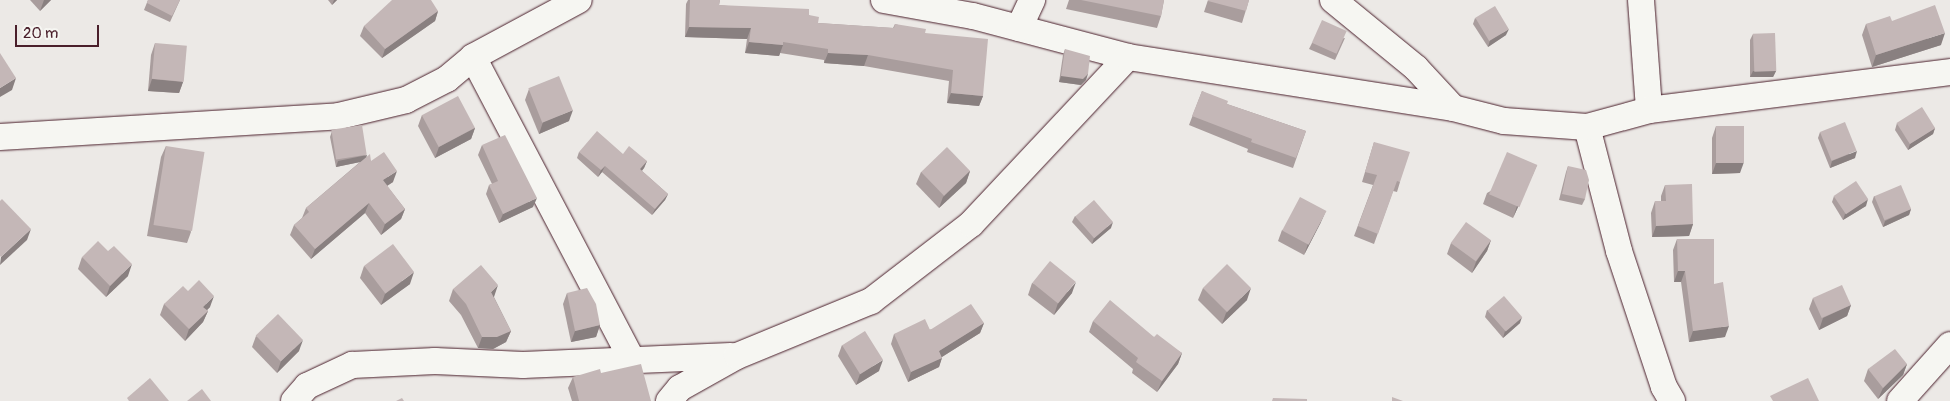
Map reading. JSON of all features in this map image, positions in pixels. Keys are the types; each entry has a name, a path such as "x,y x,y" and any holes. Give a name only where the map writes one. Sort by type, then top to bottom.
{"street":[{"path":"0,137 338,116 406,100 447,79 473,57 579,0"},
{"path":"884,0 973,16 1128,57 1453,108 1504,121 1587,127 1649,110 1950,72"},
{"path":"1019,28 1032,0"},
{"path":"1333,0 1416,68 1453,108"},
{"path":"1641,0 1649,110"},
{"path":"473,57 632,360"},
{"path":"669,401 680,388 737,356 871,301 971,224 1128,57"},
{"path":"1587,127 1619,251 1664,387 1672,401"},
{"path":"1900,401 1950,345"},
{"path":"294,401 307,386 352,365 435,361 524,365 737,356"}],"building":[{"path":"148,0 180,0 172,16 147,3"},
{"path":"392,0 431,0 438,11 385,49 364,26"},
{"path":"690,0 720,0 719,5 809,9 809,15 819,17 818,23 894,28 895,24 926,29 925,33 988,39 983,96 951,93 953,70 868,55 828,53 828,49 783,42 783,45 749,42 751,28 689,27"},
{"path":"1081,0 1164,0 1161,16"},
{"path":"1208,0 1249,0 1246,11"},
{"path":"1935,5 1945,33 1876,55 1866,24 1890,16 1892,21"},
{"path":"1495,6 1509,29 1489,41 1475,18"},
{"path":"1322,20 1347,31 1336,54 1312,43"},
{"path":"1775,33 1776,71 1754,72 1753,34"},
{"path":"155,43 187,46 184,82 152,79"},
{"path":"1065,49 1090,56 1088,74 1083,79 1061,76"},
{"path":"0,53 16,78 0,88"},
{"path":"559,76 573,110 542,123 528,88"},
{"path":"1202,91 1228,101 1227,104 1306,131 1296,158 1251,142 1252,139 1192,116"},
{"path":"458,96 475,128 439,147 422,115"},
{"path":"1922,107 1935,128 1910,144 1897,123"},
{"path":"1845,122 1857,151 1832,161 1820,132"},
{"path":"362,125 367,155 336,159 331,130"},
{"path":"1716,126 1744,126 1744,163 1716,163"},
{"path":"597,131 623,154 629,146 647,161 640,169 668,194 655,209 605,166 601,170 579,152"},
{"path":"505,135 537,198 503,214 489,185 498,181 482,145"},
{"path":"1374,142 1410,152 1400,182 1397,181 1378,234 1358,226 1377,175 1365,172"},
{"path":"166,146 205,152 192,231 153,225"},
{"path":"947,147 970,171 944,196 921,172"},
{"path":"384,152 397,171 383,180 405,209 385,224 369,203 315,249 294,225 309,212 306,208 370,154 371,161"},
{"path":"1507,152 1537,165 1519,207 1489,194"},
{"path":"1568,166 1586,170 1589,180 1585,199 1562,194"},
{"path":"1856,181 1868,199 1846,214 1834,196"},
{"path":"1692,184 1693,224 1656,226 1655,201 1666,201 1665,185"},
{"path":"1901,185 1911,209 1884,220 1874,196"},
{"path":"1300,197 1326,211 1309,245 1282,231"},
{"path":"2,199 31,229 1,257 0,201"},
{"path":"1094,200 1113,222 1094,238 1075,216"},
{"path":"1466,222 1491,240 1476,261 1451,243"},
{"path":"1677,239 1714,239 1714,284 1723,282 1729,326 1693,331 1685,271 1678,271"},
{"path":"98,241 108,251 114,246 132,264 110,286 82,257"},
{"path":"393,244 414,272 385,294 364,266"},
{"path":"1050,261 1076,282 1058,304 1032,283"},
{"path":"1227,264 1251,288 1227,312 1203,288"},
{"path":"481,265 498,285 491,292 511,331 497,337 482,337 466,304 453,289"},
{"path":"199,280 214,296 203,307 208,311 189,329 164,304 183,286 188,291"},
{"path":"1842,285 1851,305 1822,318 1813,298"},
{"path":"587,288 596,304 600,325 575,331 567,293"},
{"path":"1504,296 1522,317 1506,332 1487,310"},
{"path":"1110,300 1154,337 1157,334 1182,353 1162,381 1136,362 1138,358 1093,321"},
{"path":"971,304 984,323 939,351 942,358 911,372 894,334 925,319 930,330"},
{"path":"278,314 303,340 281,361 256,336"},
{"path":"865,331 883,360 860,374 842,345"},
{"path":"1895,349 1907,364 1883,388 1868,369"},
{"path":"641,364 651,401 579,401 573,377 600,369 601,373"},
{"path":"150,378 169,401 129,401 127,398"},
{"path":"1808,378 1819,401 1773,401 1770,396"},
{"path":"202,389 211,401 187,401"},
{"path":"1392,397 1403,401 1392,401"},
{"path":"1273,398 1307,399 1307,401 1272,401"}]}
